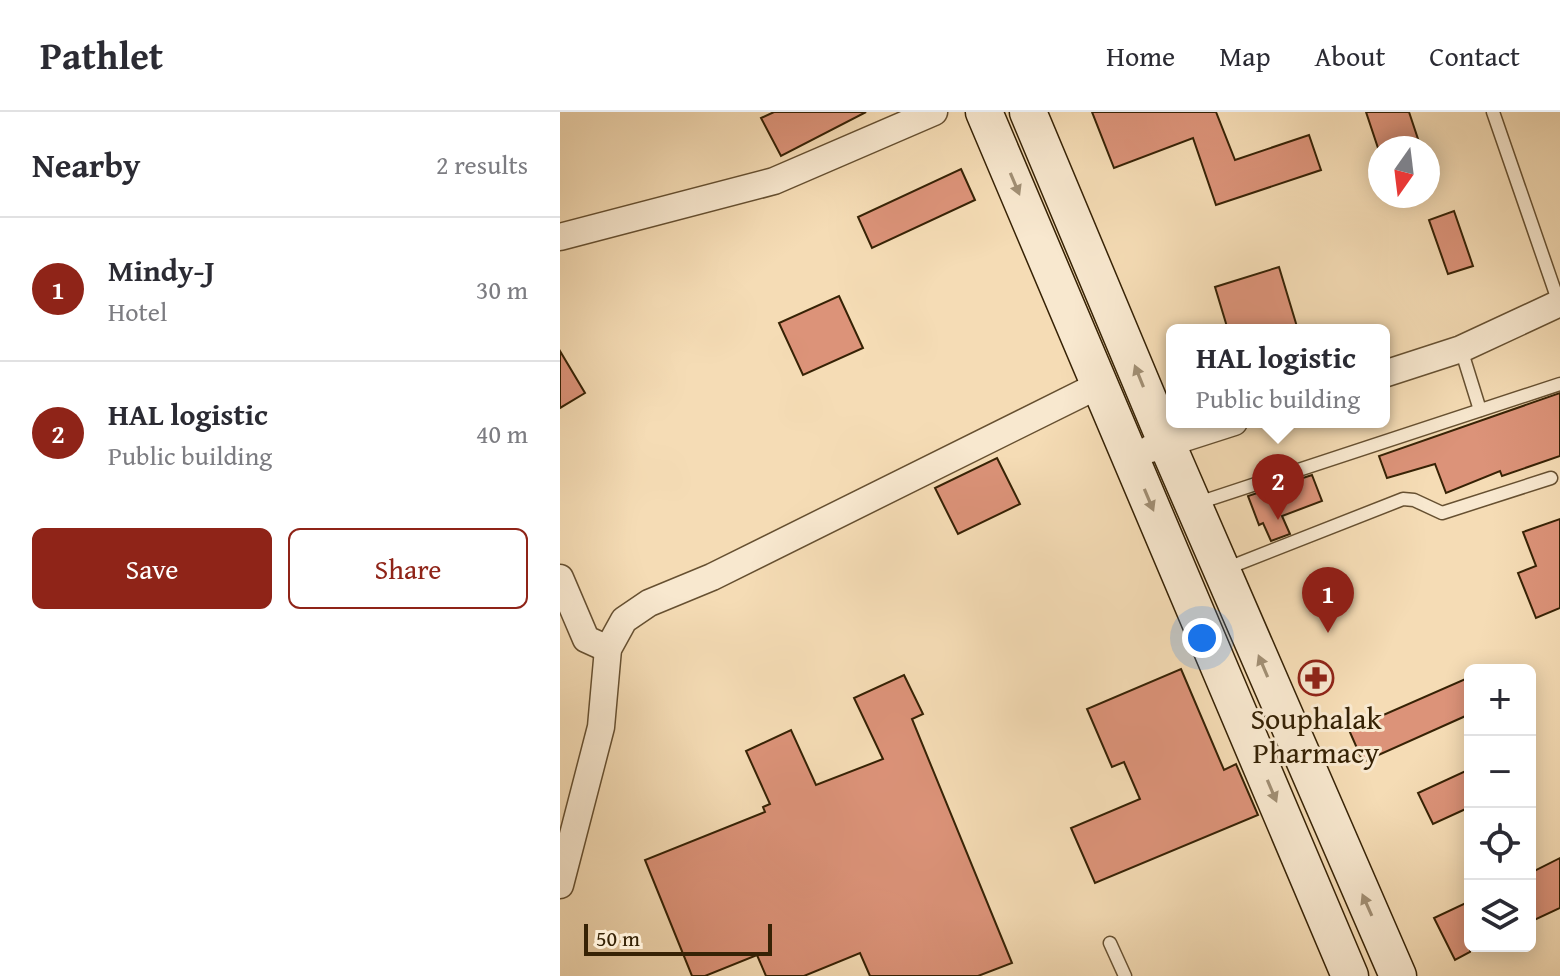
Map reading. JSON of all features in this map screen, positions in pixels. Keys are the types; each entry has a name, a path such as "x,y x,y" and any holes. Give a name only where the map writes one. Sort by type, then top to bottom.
{"main road":[{"path":"984,112 1350,976"},
{"path":"1028,112 1167,444 1398,976"}],"street":[{"path":"560,237 774,181 934,112"},
{"path":"1390,372 1461,349 1559,303"},
{"path":"560,885 601,727 608,649 624,620 649,603 712,577 1101,384"},
{"path":"1131,456 1216,428"},
{"path":"560,578 586,639 608,649"}],"lane":[{"path":"1493,112 1559,303"},
{"path":"1461,349 1480,410"},
{"path":"1193,504 1560,384"},
{"path":"1222,570 1403,499 1414,500 1442,513 1551,478"},
{"path":"1110,943 1125,976"}],"building":[{"path":"774,112 866,112 781,156 761,118"},
{"path":"1092,112 1216,112 1235,160 1309,135 1321,170 1216,205 1193,138 1114,168"},
{"path":"1366,112 1409,112 1417,136 1374,136"},
{"path":"961,169 975,200 872,248 858,217"},
{"path":"1454,211 1473,266 1448,274 1429,220"},
{"path":"1279,267 1296,324 1226,324 1215,287"},
{"path":"839,296 863,348 803,375 779,323"},
{"path":"560,351 585,393 560,408"},
{"path":"1560,393 1560,456 1502,476 1500,471 1446,493 1435,464 1387,478 1379,456"},
{"path":"997,458 1020,504 958,534 935,488"},
{"path":"1312,475 1322,501 1282,516 1290,534 1271,541 1263,523 1259,525 1248,496"},
{"path":"1560,519 1560,608 1536,618 1518,573 1536,566 1523,532"},
{"path":"1181,669 1224,770 1236,764 1258,815 1095,883 1071,828 1140,799 1124,762 1112,767 1087,709"},
{"path":"904,675 923,714 912,719 1012,963 978,976 870,976 860,953 804,976 766,976 757,955 705,976 692,976 645,860 765,812 763,807 770,804 746,751 791,730 816,785 883,759 854,698"},
{"path":"1464,680 1464,717 1363,762 1349,730"},
{"path":"1464,772 1464,810 1433,824 1418,793"},
{"path":"1560,858 1560,908 1536,919 1536,880 1536,870"},
{"path":"1464,904 1464,952 1470,952 1455,960 1434,918"}],"place":[{"name":"HAL logistic","path":"1278,520"},
{"name":"Mindy-J","path":"1328,633"},
{"name":"Souphalak Pharmacy","path":"1316,678"}]}
